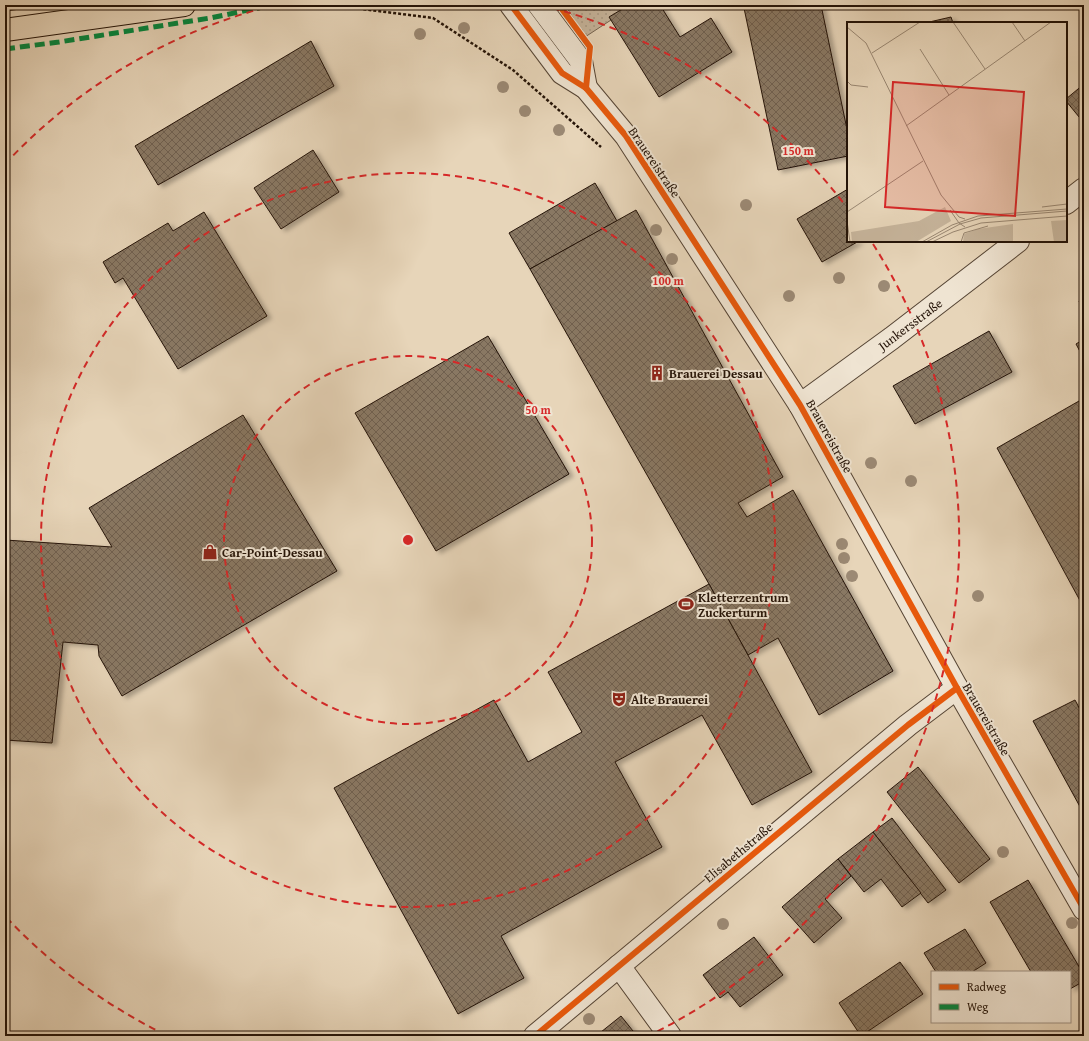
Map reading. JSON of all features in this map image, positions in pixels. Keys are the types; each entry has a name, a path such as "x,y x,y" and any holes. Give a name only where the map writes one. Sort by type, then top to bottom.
{"main road":[{"path":"5,30 184,5"}],"street":[{"name":"Brauereistraße","path":"511,5 562,73 586,88 626,136 800,405 957,688 1084,910"},
{"name":"Brauereistraße","path":"539,5 581,61 586,88"},
{"path":"1067,202 1084,189"},
{"name":"Junkersstraße","path":"800,405 892,338 1017,242"},
{"name":"Elisabethstraße","path":"536,1036 908,725 957,688"},
{"path":"619,966 670,1036"}],"path":[{"path":"348,5 362,9 433,18 513,70 601,147"}],"shaded area":[{"path":"565,5 634,5 585,37"}],"building":[{"path":"629,5 660,5 680,37 711,18 732,52 659,97 609,17"},
{"path":"761,5 821,5 847,129 847,156 778,170 744,8"},
{"path":"951,17 953,22 929,22"},
{"path":"311,41 334,86 158,185 135,146"},
{"path":"1084,84 1084,123 1067,102 1067,98"},
{"path":"313,150 339,192 281,229 254,188"},
{"path":"595,183 617,221 530,269 509,233"},
{"path":"847,190 847,242 857,242 822,262 797,219"},
{"name":"Brauerei Dessau","path":"636,210 783,477 738,503 747,517 793,490 893,671 819,715 778,638 748,655 530,269"},
{"path":"204,212 267,316 178,369 123,278 115,283 103,262 168,223 173,231"},
{"path":"1084,299 1084,312 1079,301"},
{"path":"989,331 1012,372 915,424 893,386"},
{"path":"488,336 569,474 436,551 355,413"},
{"path":"1084,339 1084,359 1076,344"},
{"path":"1079,401 1084,409 1084,608 997,448"},
{"path":"243,415 337,571 122,696 99,656 98,645 63,642 52,743 5,740 5,540 112,547 89,508"},
{"path":"709,584 812,772 752,805 702,715 615,762 662,847 501,936 524,978 458,1014 334,788 494,700 528,762 582,732 548,672"},
{"path":"1075,700 1084,717 1084,814 1033,721"},
{"path":"918,767 990,859 959,883 887,792"},
{"path":"892,818 946,890 928,903 873,832"},
{"path":"873,832 921,893 902,907 881,879 864,892 838,859"},
{"path":"838,859 851,876 825,899 842,918 814,943 782,907"},
{"path":"1028,880 1084,975 1084,981 1071,988 1071,971 1030,971 990,902"},
{"path":"965,929 986,963 974,971 935,971 924,953"},
{"path":"754,937 783,975 740,1007 728,992 720,998 703,975"},
{"path":"900,962 923,994 861,1036 839,1003"},
{"path":"621,1016 637,1036 596,1036"}],"tram line":[{"path":"5,11 51,5"}],"marked path":[{"path":"5,49 210,18 273,5"}],"cycle path":[{"path":"511,5 562,73 586,88 626,136 800,405 957,688 1084,909"},
{"path":"559,5 590,47 586,88"},
{"path":"535,1036 908,725 957,688"}],"place":[{"name":"Brauerei Dessau","path":"657,373"},
{"name":"Car-Point-Dessau","path":"210,552"},
{"name":"Kletterzentrum Zuckerturm","path":"686,604"},
{"name":"Alte Brauerei","path":"619,699"}]}
